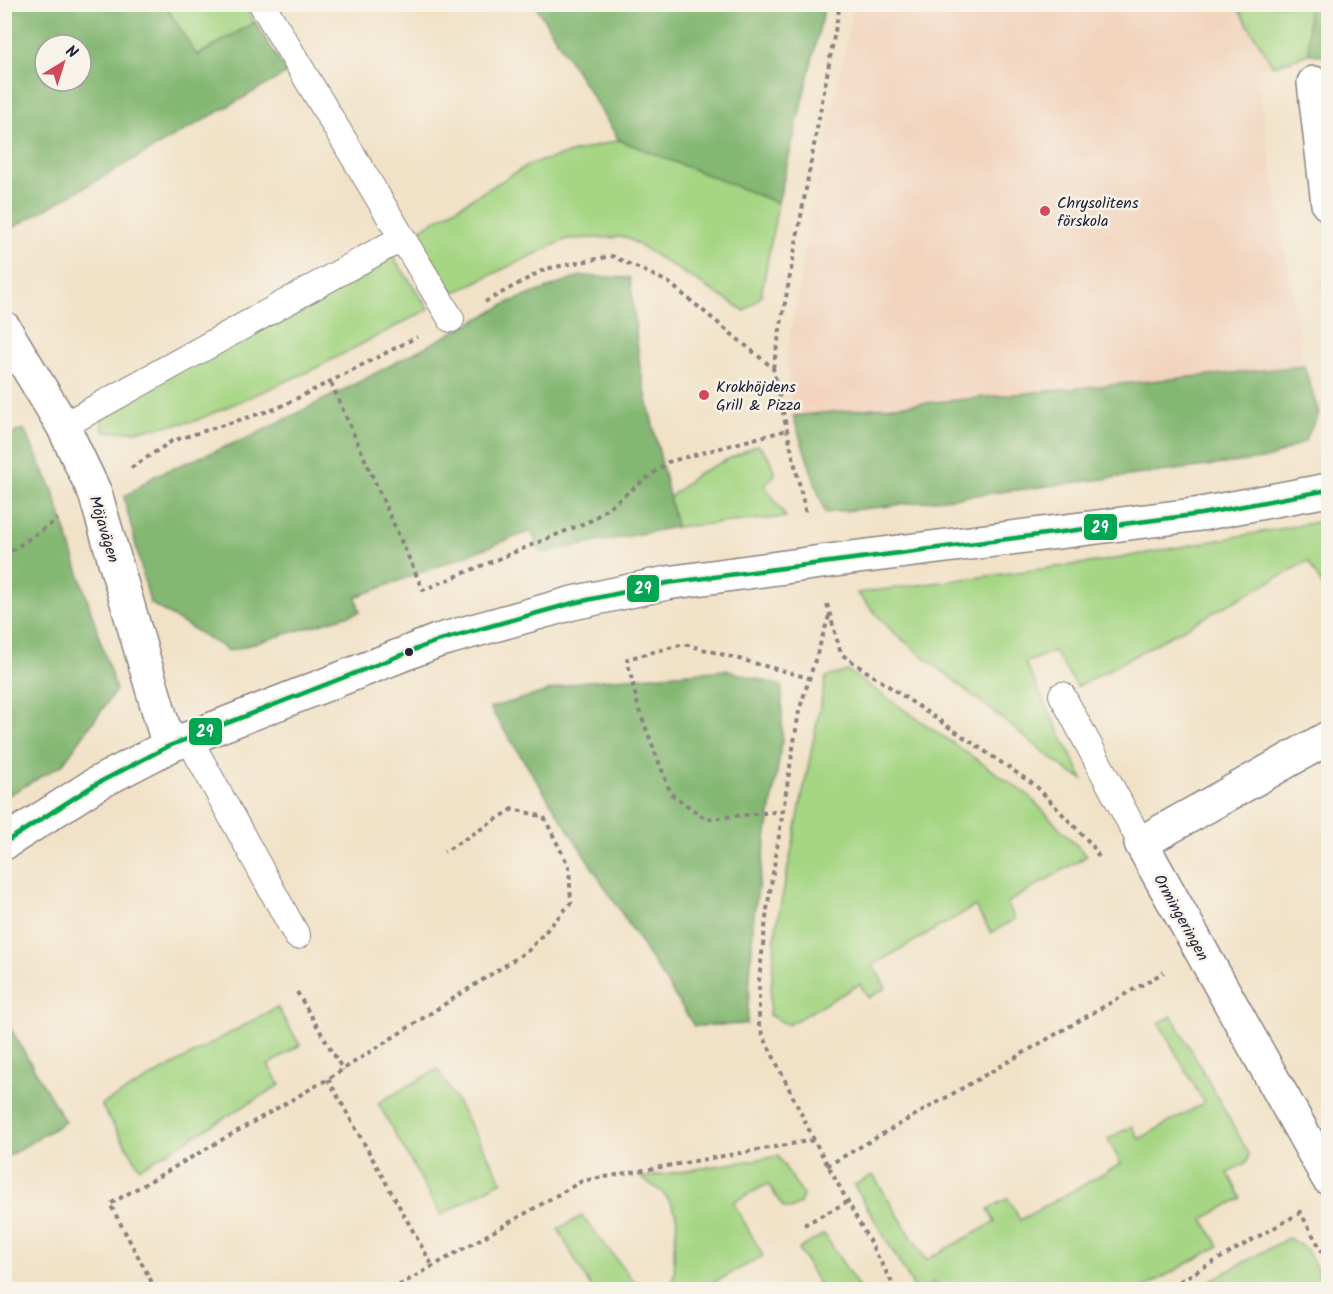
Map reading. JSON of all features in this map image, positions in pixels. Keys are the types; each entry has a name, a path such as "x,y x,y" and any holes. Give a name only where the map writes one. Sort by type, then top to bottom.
{"street":[{"path":"1314,82 1329,204"},
{"name":"Möjavägen","path":"4,328 63,426 95,493 179,743"},
{"path":"4,843 96,784 179,743 327,683 449,638 573,603 667,583 1201,514 1329,490"},
{"path":"1141,843 1329,738"},
{"name":"Ormingeringen","path":"1141,843 1329,1178"}],"lane":[{"path":"262,4 451,319"},
{"path":"63,426 402,238"},
{"path":"1062,695 1141,843"},
{"path":"179,743 297,936"}],"path":[{"path":"806,514 773,368 840,4"},
{"path":"4,556 172,441 278,408 545,269 612,256 668,282 773,368"},
{"path":"331,382 423,590 592,520 668,462 787,430"},
{"path":"896,1290 827,1166 759,1027 759,980 799,711 829,615 841,654 1036,786 1092,845 1103,865"},
{"path":"784,811 706,819 671,794 639,710 627,659 684,644 809,678"},
{"path":"156,1290 111,1204 343,1070 529,950 571,903 569,867 544,817 513,809 444,852"},
{"path":"1158,962 1169,982"},
{"path":"827,1166 1164,972"},
{"path":"297,992 343,1070"},
{"path":"328,1079 432,1265"},
{"path":"391,1290 582,1181 814,1140"},
{"path":"804,1225 847,1202"},
{"path":"1294,1203 1329,1262"},
{"path":"1164,1290 1300,1213"}],"shaded area":[{"name":"Chrysolitens förskola","path":"854,5 1236,5 1273,66 1256,68 1304,366 793,416 786,358 813,203"}],"green space":[{"path":"5,4 165,5 197,56 255,22 287,73 5,232"},
{"path":"165,5 243,5 255,22 196,56"},
{"path":"535,5 825,5 778,203 619,140"},
{"path":"1236,5 1308,5 1309,54 1273,66"},
{"path":"1308,5 1328,5 1328,56 1309,54"},
{"path":"619,140 778,203 761,296 745,311 626,237 567,239 453,293 414,233 530,164"},
{"path":"387,248 429,309 312,370 195,421 135,431 104,432 98,405"},
{"path":"581,276 630,278 640,368 676,527 541,553 531,531 356,597 360,612 229,651 150,603 124,497 156,475 252,436 510,302"},
{"path":"1304,366 1319,413 1305,441 1270,458 825,513 793,416"},
{"path":"24,429 53,491 116,690 62,765 5,797 5,437"},
{"path":"758,445 769,457 775,474 765,486 786,517 676,527 669,498 697,474"},
{"path":"1328,520 1328,595 1308,561 1077,687 1054,651 1025,663 1083,779 1069,772 893,632 857,593 1103,561"},
{"path":"726,670 782,686 782,741 754,913 747,1024 694,1026 490,708 579,682"},
{"path":"848,671 1028,795 1087,856 1007,903 1015,919 991,933 975,906 873,965 886,988 868,998 860,984 788,1025 769,1015 776,928 826,677"},
{"path":"277,1007 300,1045 268,1065 280,1085 140,1168 101,1105"},
{"path":"1172,1016 1249,1154 1247,1162 1228,1173 1241,1198 1203,1219 1219,1246 1142,1289 939,1290 935,1282 923,1289 915,1289 854,1185 873,1175 926,1260 995,1222 988,1209 1008,1198 1020,1220 1121,1164 1108,1139 1132,1126 1139,1139 1204,1103 1159,1023"},
{"path":"5,1019 65,1122 4,1158"},
{"path":"438,1069 502,1181 441,1215 378,1103"},
{"path":"778,1156 803,1195 800,1204 791,1209 783,1207 768,1184 733,1202 763,1256 702,1289 661,1289 671,1282 674,1273 677,1218 665,1195 641,1178"},
{"path":"582,1216 632,1279 646,1289 592,1289 558,1229"},
{"path":"824,1234 859,1289 821,1289 799,1249"},
{"path":"1288,1238 1306,1249 1328,1289 1195,1289"}],"transit line":[{"name":"29","path":"4,843 96,784 169,746 437,641 573,603 667,583 1201,514 1328,490"}],"place":[{"name":"Chrysolitens förskola","path":"1045,211"},
{"name":"Krokhöjdens Grill & Pizza","path":"704,395"}]}
